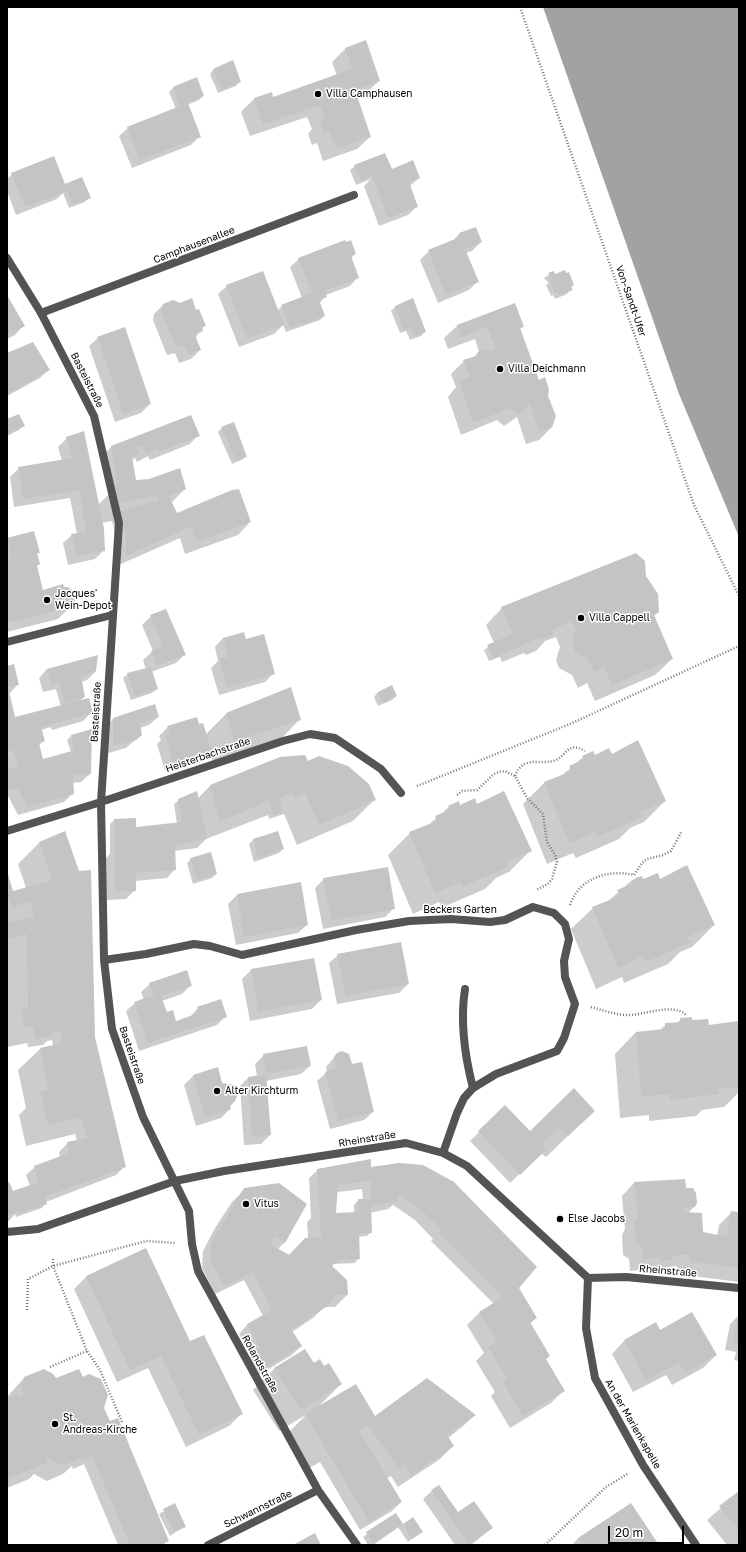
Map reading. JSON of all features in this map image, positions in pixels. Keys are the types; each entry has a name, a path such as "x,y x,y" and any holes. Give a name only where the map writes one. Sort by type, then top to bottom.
{"street":[{"name":"Camphausenallee","path":"41,313 354,195"},
{"name":"Basteistraße","path":"7,258 41,313 94,416 119,523 100,802 104,960 112,1029 143,1117 174,1181"},
{"path":"7,642 112,615"},
{"name":"Heisterbachstraße","path":"7,831 100,802 282,741 310,734 335,738 381,769 401,793"},
{"path":"443,1153 457,1113 464,1098 473,1088 496,1074 556,1051 564,1038 575,1004 565,977 564,960 569,939 565,924 554,913 532,907"},
{"name":"Beckers Garten","path":"104,960 146,954 194,944 210,946 242,955 356,930 430,919 451,919 478,922 505,920 532,907"},
{"path":"465,989 462,1007 468,1068 473,1088"},
{"name":"Rheinstraße","path":"7,1232 38,1229 174,1181 224,1171 406,1143 443,1153 467,1166 588,1278 626,1277 739,1288"},
{"name":"Rolandstraße","path":"174,1181 189,1211 192,1244 198,1271 318,1490 357,1545"},
{"name":"An der Marienkapelle","path":"588,1278 586,1328 595,1378 644,1465 696,1545"},
{"name":"Schwannstraße","path":"208,1545 318,1490"}],"path":[{"name":"Von-Sandt-Ufer","path":"520,7 694,505 739,596"},
{"path":"401,793 570,724 739,646"},
{"path":"515,776 519,769 528,763 556,760 562,753 572,748 580,748 585,751"},
{"path":"457,795 462,791 477,790 494,774 505,771 515,776 527,798 543,814 547,842 556,855 557,862 552,878 548,884 537,889 534,893 532,907"},
{"path":"563,922 576,892 593,878 608,873 634,875 642,863 647,859 663,855 671,851 682,831"},
{"path":"575,1004 624,1015 637,1015 671,1009 681,1011 686,1015"},
{"path":"27,1310 28,1279 53,1266 146,1241 192,1244"},
{"path":"53,1259 53,1266 87,1351 100,1370 122,1422"},
{"path":"50,1367 87,1351"},
{"path":"545,1545 606,1487 644,1465"}],"shaded area":[{"path":"543,7 739,7 739,537 679,394"}],"building":[{"name":"Villa Camphausen","path":"366,40 380,81 355,90 371,137 336,149 329,131 324,133 320,120 325,118 320,105 263,124 254,98 272,92 273,97 352,69 345,48"},
{"path":"233,60 241,82 222,90 213,69"},
{"path":"197,77 204,96 188,103 201,137 140,160 127,127 180,106 173,87"},
{"path":"385,153 392,169 413,160 420,178 409,182 418,207 388,218 372,176 361,181 354,165"},
{"path":"54,156 65,184 82,177 91,198 73,205 67,191 25,207 11,173"},
{"path":"476,227 482,242 465,249 479,282 446,295 428,250 460,237 459,233"},
{"path":"345,240 346,242 351,240 356,254 351,256 359,278 325,291 327,297 319,300 325,316 290,328 281,305 312,293 298,258"},
{"path":"565,270 566,273 569,272 574,285 571,287 573,290 559,295 558,292 555,293 550,280 553,279 548,273 554,271 555,274"},
{"path":"263,271 284,325 247,339 226,285"},
{"path":"7,295 25,326 7,336"},
{"path":"192,298 196,310 199,309 206,326 202,327 203,331 195,335 201,350 188,355 184,345 176,347 161,311 163,304 173,300 180,303"},
{"path":"413,298 426,332 414,336 410,327 404,330 395,306"},
{"name":"Villa Deichmann","path":"515,303 524,327 520,328 539,380 545,377 549,390 548,396 556,416 552,427 539,432 529,402 526,409 517,414 510,408 473,423 460,383 462,380 470,377 463,360 476,356 478,352 484,349 489,352 496,349 487,327 461,337 457,325"},
{"path":"125,327 151,404 123,414 97,337"},
{"path":"33,342 50,370 7,394 7,353"},
{"path":"19,414 25,426 7,434 7,419"},
{"path":"191,415 200,436 159,452 157,448 146,454 142,445 135,448 140,454 132,457 136,480 149,479 180,468 186,489 169,496 177,513 232,490 239,489 251,522 197,542 192,526 126,556 126,534 120,511 159,500 157,495 119,503 115,487 117,485 111,446"},
{"path":"234,422 247,457 236,460 221,427"},
{"path":"84,431 104,529 105,551 77,556 71,534 86,532 79,490 23,499 18,467 72,458 66,437"},
{"path":"34,531 40,553 37,553 40,564 37,566 43,590 63,584 64,587 68,587 72,590 75,602 72,607 7,623 7,559 11,558 7,538"},
{"name":"Villa Cappell","path":"636,553 645,561 646,576 658,594 659,612 654,615 673,659 612,685 604,667 594,672 588,659 575,652 572,643 575,632 577,631 572,621 552,630 554,635 542,639 541,637 493,658 487,645 513,634 501,607"},
{"path":"166,609 186,655 156,666 151,651 163,646 150,615"},
{"path":"244,632 246,639 264,634 275,674 227,687 219,659 228,657 223,638"},
{"path":"98,655 96,671 81,676 85,697 65,703 59,682 51,684 47,669"},
{"path":"14,664 19,685 8,687 15,717 89,698 93,713 41,727 45,741 39,743 43,759 75,750 71,735 92,729 91,774 73,775 74,794 27,807 18,788 7,791 7,770 18,766 13,750 7,752 7,666"},
{"path":"151,667 158,689 135,696 127,673"},
{"path":"392,685 397,696 383,703 378,692"},
{"path":"291,687 301,720 234,741 226,713"},
{"path":"155,704 159,717 140,723 142,735 136,740 113,746 113,718"},
{"path":"197,717 199,724 203,723 212,751 173,763 165,735 170,734 167,726"},
{"path":"638,740 666,801 640,812 642,817 598,837 595,832 569,843 544,782 572,771 569,766 584,759 582,756 593,751 595,755 609,748 612,754"},
{"path":"305,755 308,761 319,756 348,766 369,784 376,800 319,825 305,793 295,797 292,793 279,798 283,812 273,815 269,801 219,822 210,785 280,757"},
{"path":"197,791 207,839 175,845 176,870 136,873 136,891 115,891 114,819 136,818 136,827 182,822 178,799"},
{"path":"504,791 532,851 506,862 508,867 463,887 461,882 435,893 409,832 437,821 435,816 450,810 448,806 459,801 460,805 475,798 477,804"},
{"path":"65,831 79,871 91,870 95,1037 126,1167 45,1197 47,1204 7,1216 7,1183 9,1182 13,1191 39,1182 34,1166 69,1153 67,1142 87,1138 81,1117 48,1125 40,1092 48,1090 40,1048 62,1043 60,1032 55,1032 52,1036 36,1039 33,1026 23,1027 22,1008 28,1008 27,934 7,939 7,922 34,917 30,902 12,907 7,893 7,871 13,891 52,880 39,842"},
{"path":"278,831 284,849 258,858 253,839"},
{"path":"211,852 217,874 197,880 190,858"},
{"path":"687,865 715,925 688,937 691,942 669,952 646,962 643,956 618,968 592,907 620,896 617,890 632,884 631,881 636,878 642,876 643,879 658,873 660,879"},
{"path":"388,867 395,909 331,921 323,878"},
{"path":"301,882 308,925 244,937 237,894"},
{"path":"401,942 409,984 346,996 337,954"},
{"path":"314,958 322,1000 258,1012 251,969"},
{"path":"187,970 192,986 161,996 167,1012 173,1010 176,1021 199,1013 197,1007 221,999 227,1017 148,1043 134,1002 154,995 149,983"},
{"path":"692,1017 692,1020 708,1019 709,1025 738,1021 739,1087 718,1089 719,1094 670,1100 670,1094 641,1097 636,1032 665,1029 665,1023 681,1022 680,1018"},
{"path":"307,1046 311,1066 266,1074 263,1054"},
{"path":"342,1051 349,1054 352,1064 362,1062 374,1112 338,1121 325,1072 336,1068 334,1057 337,1053"},
{"name":"Alter Kirchturm","path":"218,1067 222,1083 234,1085 237,1089 237,1097 230,1105 231,1109 205,1118 193,1075"},
{"path":"266,1074 271,1135 252,1137 248,1077"},
{"path":"574,1088 595,1111 568,1136 559,1128 542,1144 547,1149 520,1175 478,1131 505,1105 530,1131"},
{"path":"371,1159 371,1167 399,1163 423,1165 454,1182 537,1267 519,1288 537,1318 530,1322 550,1356 546,1359 565,1391 523,1416 503,1382 508,1380 488,1347 497,1342 479,1312 503,1297 439,1232 442,1230 423,1212 402,1196 398,1196 398,1201 371,1206 372,1233 359,1233 360,1259 338,1260 332,1266 347,1280 348,1295 336,1295 326,1307 291,1329 302,1346 264,1369 254,1352 260,1348 247,1324 272,1310 253,1272 224,1286 210,1259 212,1241 244,1188 279,1183 307,1204 285,1243 275,1236 270,1244 289,1255 305,1238 321,1237 317,1169","holes":["371,1181 371,1199 358,1199 358,1212 336,1213 338,1185"]},
{"path":"685,1179 686,1188 693,1188 696,1193 697,1203 695,1207 683,1208 684,1212 702,1213 703,1232 727,1237 731,1211 739,1212 739,1268 690,1261 689,1254 672,1256 672,1260 660,1261 660,1257 642,1259 642,1247 636,1242 635,1221 638,1216 634,1182"},
{"path":"146,1248 190,1341 204,1335 243,1414 199,1435 161,1356 130,1370 86,1276"},
{"path":"692,1312 717,1355 685,1373 679,1363 646,1380 624,1340 656,1322 660,1330"},
{"path":"739,1314 739,1343 733,1342"},
{"path":"305,1349 314,1363 320,1359 324,1366 329,1363 342,1384 301,1410 274,1368"},
{"name":"St. Andreas-Kirche","path":"44,1369 53,1374 56,1378 79,1369 83,1377 89,1374 101,1379 108,1395 104,1408 110,1421 118,1418 169,1541 159,1545 130,1545 92,1456 82,1461 81,1458 64,1465 52,1461 48,1456 47,1463 7,1479 7,1399 16,1395 23,1396 21,1388 24,1377"},
{"path":"427,1378 476,1415 447,1435 454,1446 412,1475 404,1464 398,1468 368,1425 359,1431 402,1502 369,1522 305,1414 356,1384 375,1416"},
{"path":"439,1485 458,1512 474,1501 493,1528 469,1544 431,1490"},
{"path":"739,1491 739,1531 719,1506"},
{"path":"175,1503 186,1527 174,1532 163,1509"},
{"path":"631,1503 659,1545 583,1545 578,1538"},
{"path":"396,1513 403,1524 374,1544 366,1532"},
{"path":"413,1517 423,1532 412,1539 403,1524"},
{"path":"315,1533 321,1545 293,1545"}],"place":[{"name":"Villa Camphausen","path":"318,94"},
{"name":"Villa Deichmann","path":"500,369"},
{"name":"Jacques' Wein-Depot","path":"47,600"},
{"name":"Villa Cappell","path":"581,618"},
{"name":"Alter Kirchturm","path":"217,1091"},
{"name":"Vitus","path":"246,1204"},
{"name":"Else Jacobs","path":"560,1219"},
{"name":"St. Andreas-Kirche","path":"55,1424"}]}
